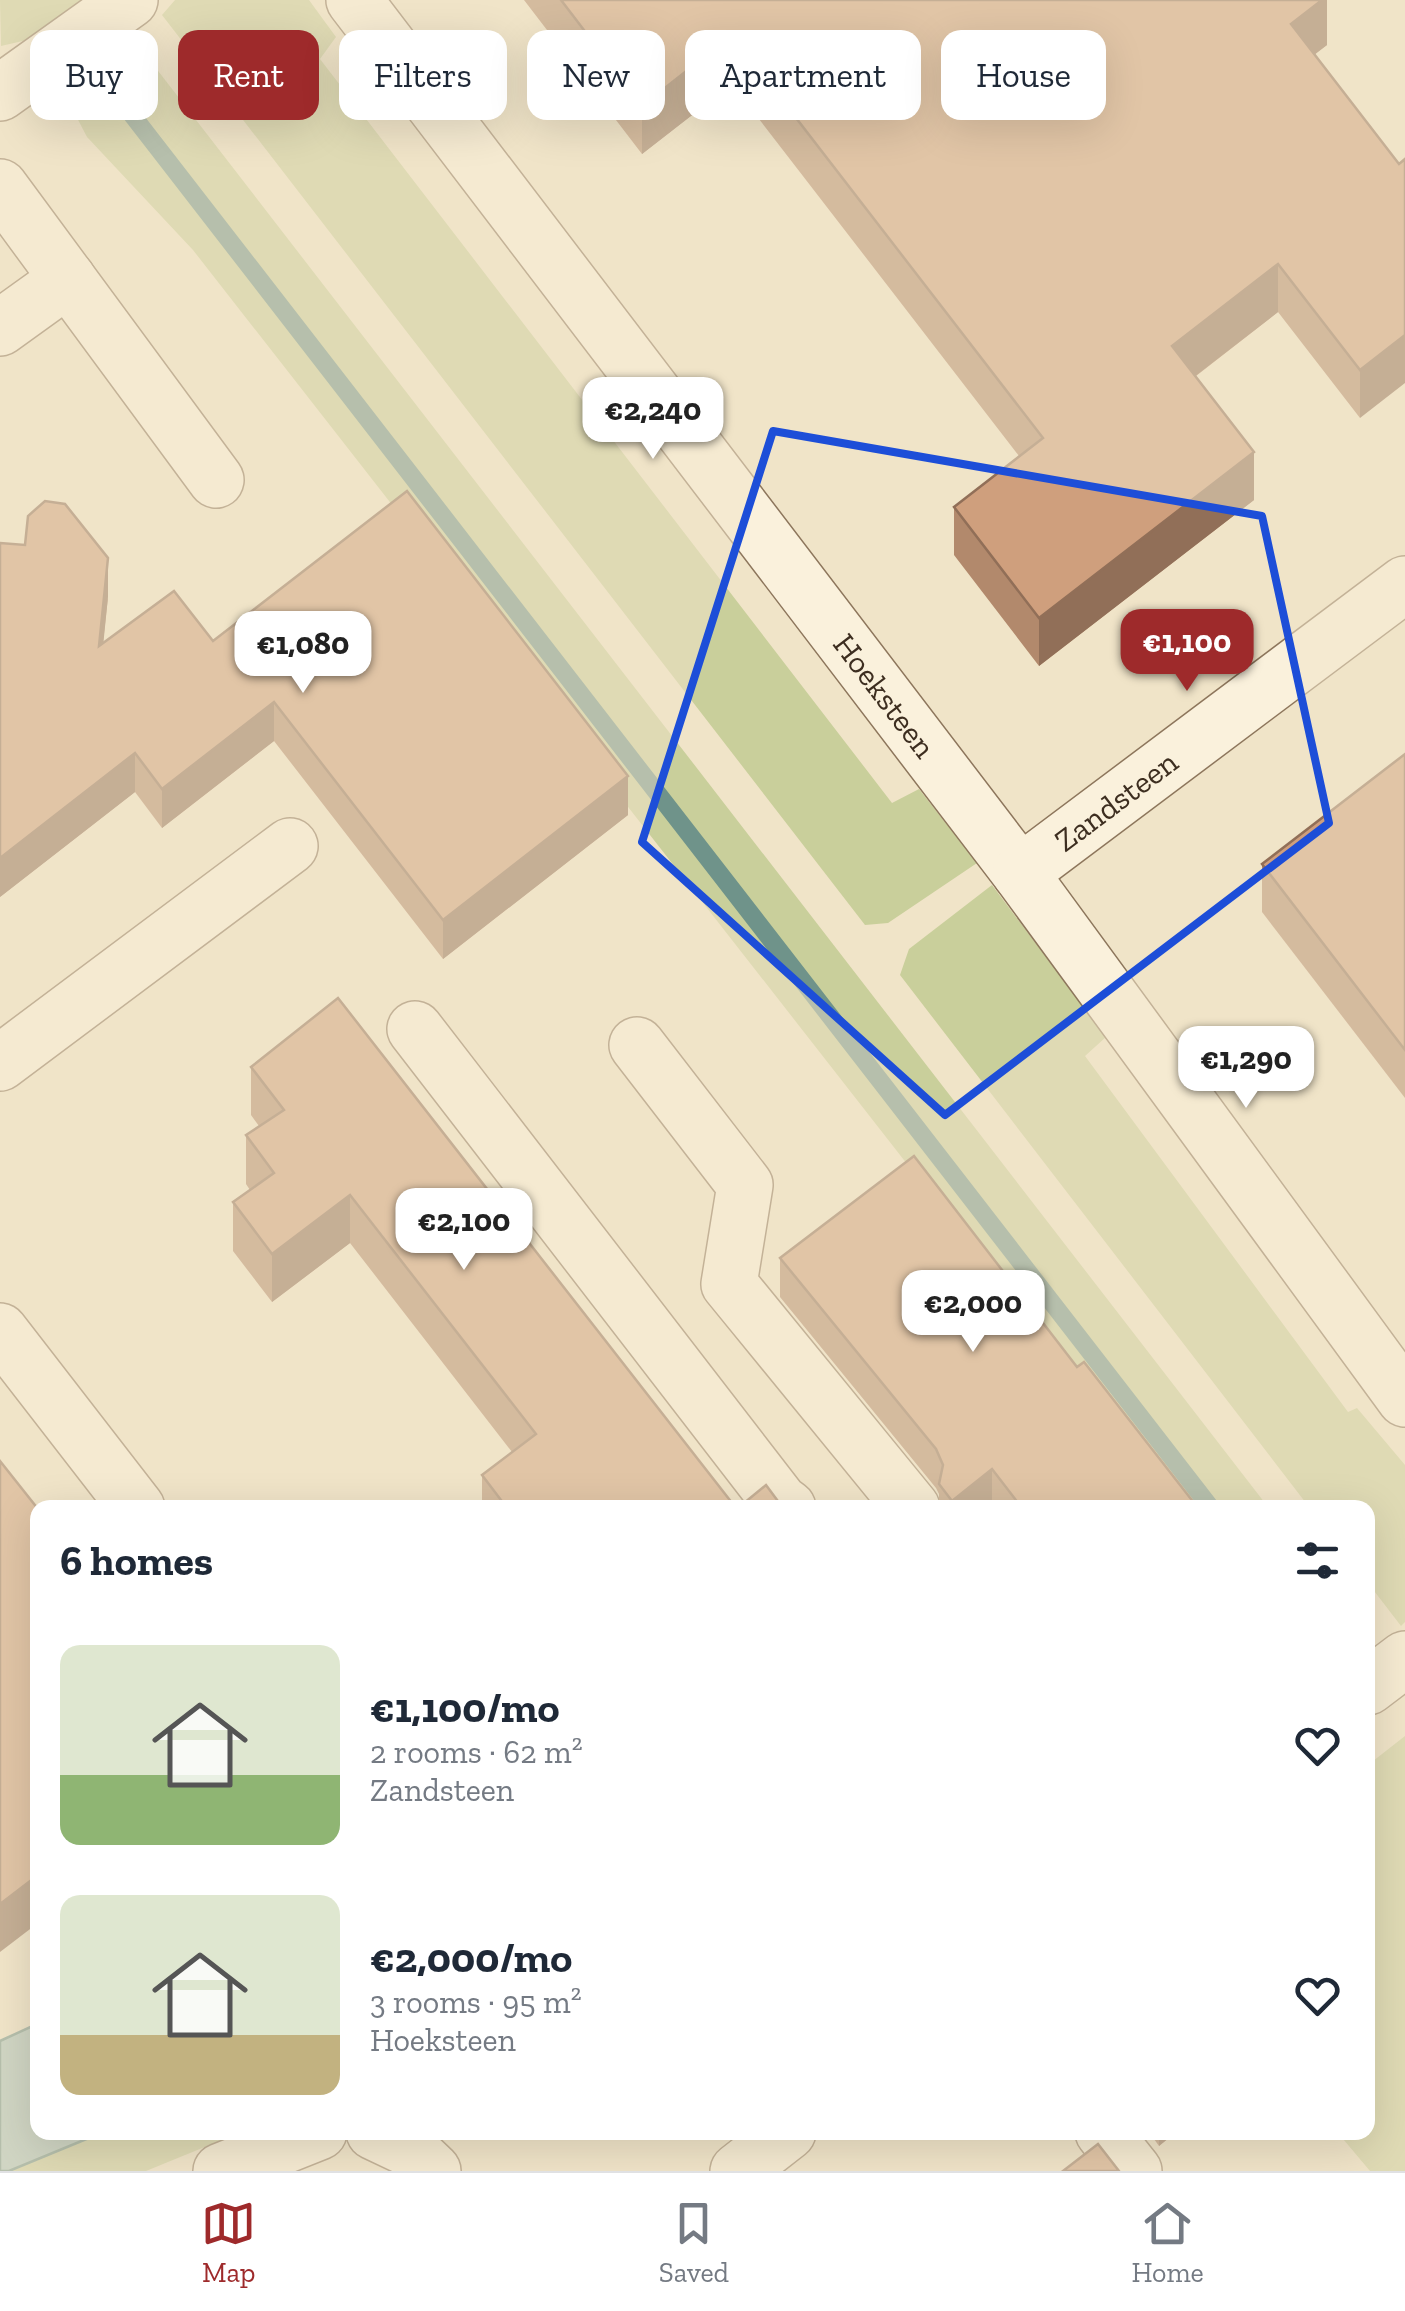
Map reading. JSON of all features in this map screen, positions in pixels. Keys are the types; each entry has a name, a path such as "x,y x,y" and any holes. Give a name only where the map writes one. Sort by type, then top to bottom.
{"street":[{"path":"0,93 130,0"},
{"name":"Hoeksteen","path":"354,0 1020,873 1405,1399"},
{"path":"0,187 216,480"},
{"path":"0,328 68,279"},
{"name":"Zandsteen","path":"1020,873 1405,584"},
{"path":"0,1063 290,846"},
{"path":"415,1030 778,1500"},
{"path":"637,1045 744,1184 729,1284 905,1500"},
{"path":"0,1331 131,1500"},
{"path":"1375,1683 1405,1659"},
{"path":"221,2171 300,2140"},
{"path":"738,2171 778,2140"},
{"path":"1110,2140 1134,2171"}],"highlighted area":[{"path":"773,431 1262,516 1329,823 945,1115 642,842"}],"green space":[{"path":"0,0 89,0 49,30 30,30 30,39 1,46"},
{"path":"175,0 309,0 336,37 320,59 339,84 339,120 367,120 892,803 919,789 977,863 888,923 865,925 243,120 319,120 319,30 178,30 178,36 162,15"},
{"path":"158,71 178,97 178,120 196,120 1263,1500 1170,1500 193,250 87,137 78,120 158,120"},
{"path":"992,885 1106,1037 1085,1056 1348,1412 1357,1408 1405,1465 1405,1622 1401,1626 1375,1592 1375,1500 1304,1500 900,975 909,949"},
{"path":"1405,1736 1405,2171 1370,2171 1344,2140 1375,2140 1375,1760"},
{"path":"84,2140 222,2140 146,2171 9,2171"}],"water":[{"path":"30,2027 30,2140 84,2140 9,2171 0,2171 0,2041"}],"building":[{"path":"561,0 1322,0 1291,24 1399,164 1405,159 1405,335 1360,370 1278,264 1172,346 1254,452 1039,618 954,507 1043,438 798,120 921,120 921,30 685,30 685,72 665,88 665,30 584,30"},
{"path":"407,491 628,776 443,920 274,702 162,789 135,753 0,858 0,543 25,545 28,516 45,501 65,504 108,558 99,646 174,591 213,641"},
{"path":"1405,754 1405,1050 1262,864"},
{"path":"338,998 730,1500 501,1500 482,1475 536,1434 350,1195 272,1254 233,1202 274,1173 246,1135 284,1110 251,1067"},
{"path":"914,1156 1077,1367 1084,1362 1192,1500 1016,1500 992,1469 951,1500 939,1484 943,1465 936,1449 780,1258"},
{"path":"0,1461 31,1500 30,1881 0,1904"},
{"path":"766,1485 777,1500 748,1500"},
{"path":"1098,2144 1119,2171 1063,2171"}],"waterway":[{"path":"136,120 1205,1500"}]}
